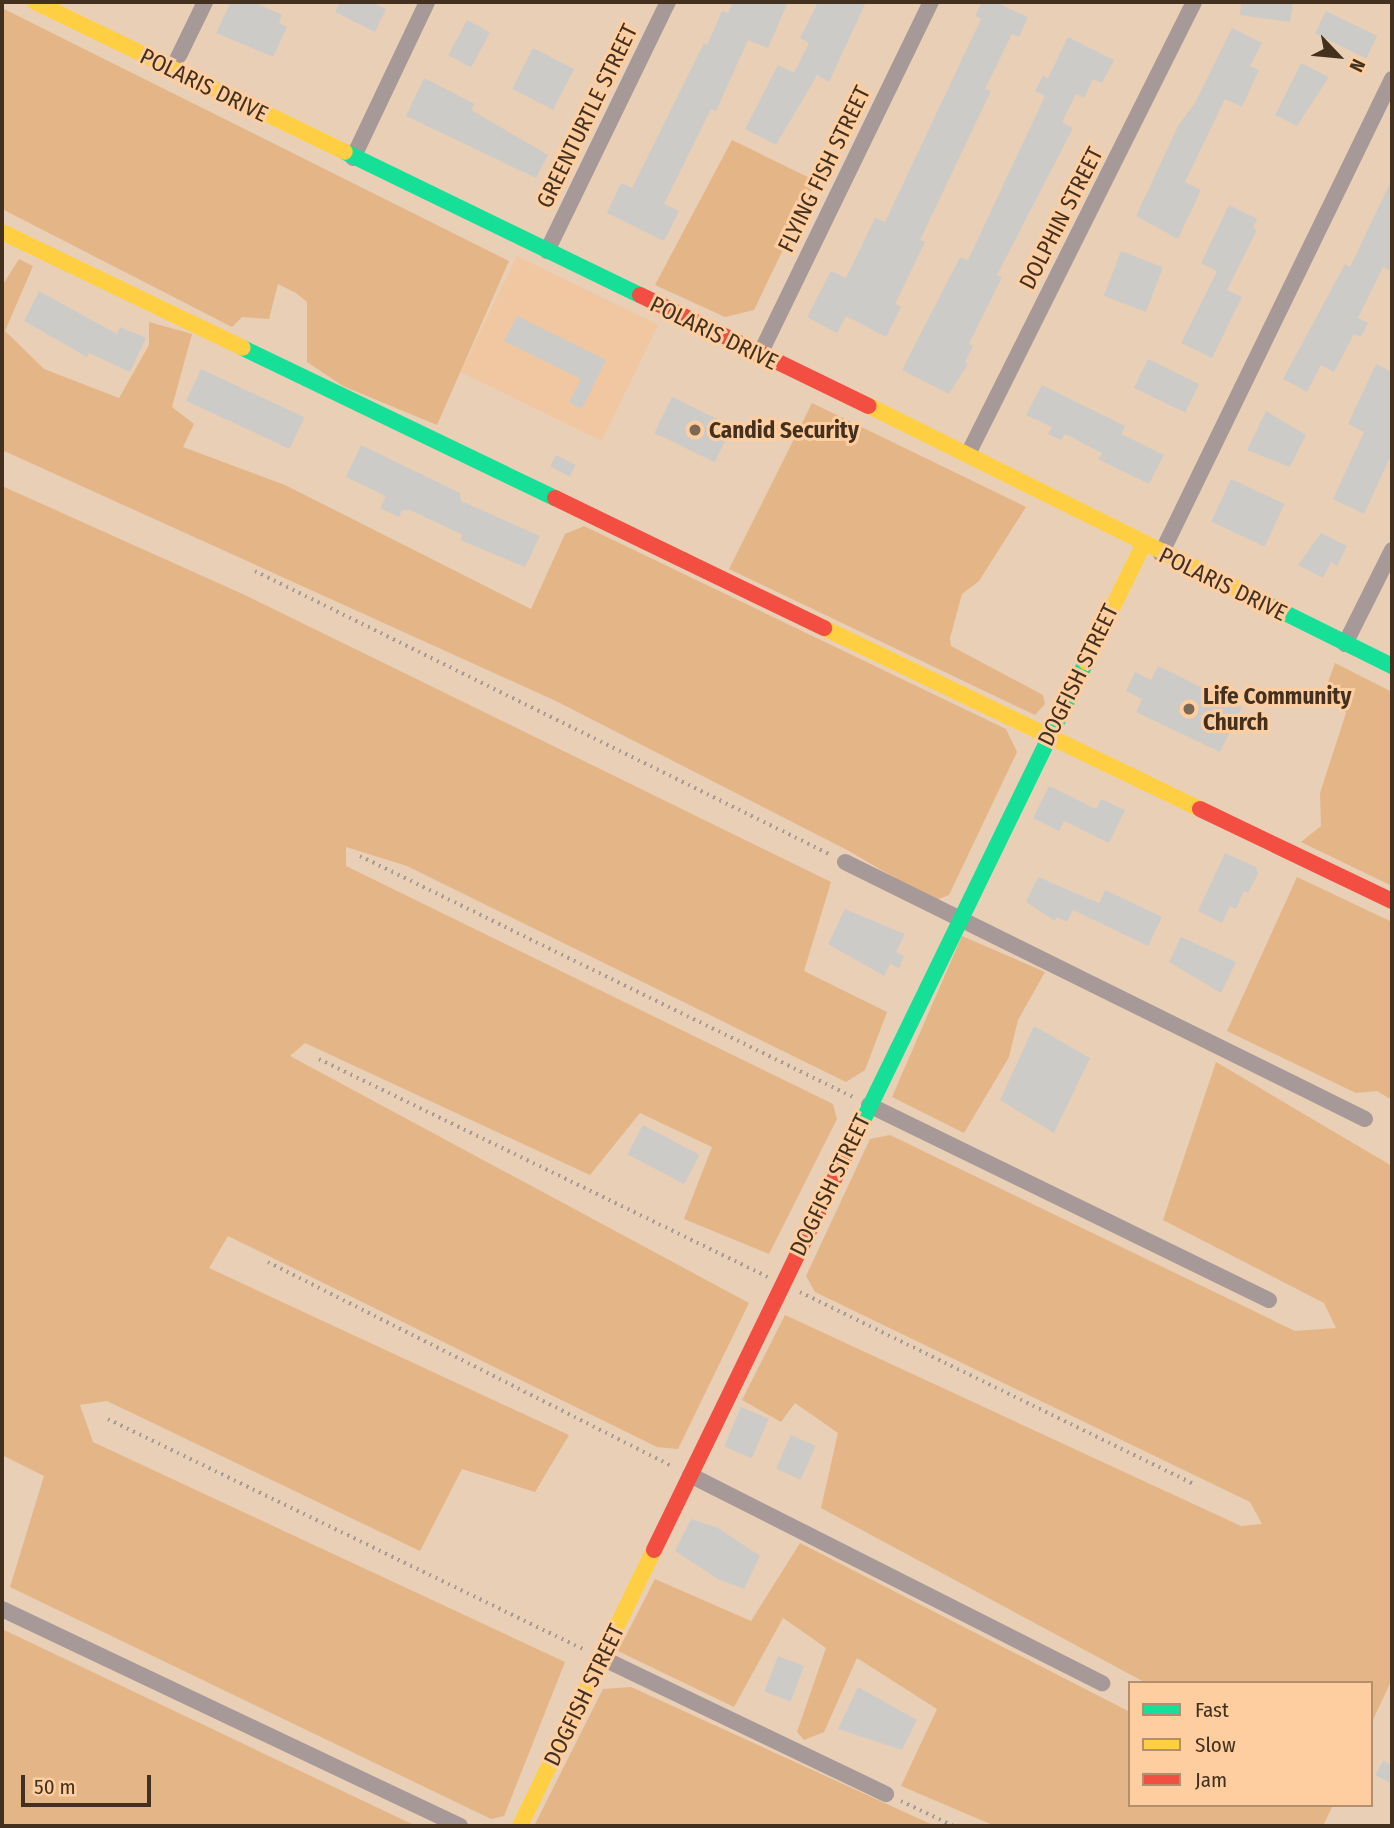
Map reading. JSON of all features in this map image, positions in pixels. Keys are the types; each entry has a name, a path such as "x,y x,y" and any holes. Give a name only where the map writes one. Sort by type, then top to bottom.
{"street":[{"name":"POLARIS DRIVE","path":"35,2 759,356 968,454 1143,545 1392,666"},
{"path":"172,70 205,2"},
{"path":"353,158 427,2"},
{"name":"GREENTURTLE STREET","path":"547,251 668,2"},
{"name":"FLYING FISH STREET","path":"759,356 931,2"},
{"name":"DOLPHIN STREET","path":"968,454 1194,2"},
{"path":"1161,554 1392,79"},
{"path":"2,232 1046,738 1392,901"},
{"name":"DOGFISH STREET","path":"520,1826 1046,738 1143,545"},
{"path":"1345,644 1392,550"},
{"path":"845,862 1365,1119"},
{"path":"869,1105 1269,1300"},
{"path":"690,1475 1102,1683"},
{"path":"2,1609 460,1826"},
{"path":"601,1658 886,1794"}],"path":[{"path":"256,571 845,862"},
{"path":"360,856 869,1105"},
{"path":"319,1059 1195,1485"},
{"path":"268,1262 690,1475"},
{"path":"108,1419 601,1658"},
{"path":"886,1794 954,1826"}],"shaded area":[{"path":"2,8 509,261 437,425 343,386 307,362 307,302 278,284 269,319 242,317 232,327 2,209"},
{"path":"732,140 816,181 754,310 725,317 655,285"},
{"path":"517,256 658,325 602,441 460,372"},
{"path":"19,259 33,266 5,331 44,369 119,398 149,345 149,322 192,334 172,407 194,424 183,447 285,485 531,609 565,534 584,526 1006,729 1017,752 949,895 934,901 849,851 556,701 2,450 2,286"},
{"path":"812,403 1026,507 979,581 962,594 950,638 951,646 1043,695 1045,704 1035,715 729,569"},
{"path":"2,486 247,596 831,882 804,971 887,1012 865,1070 846,1082 407,866 346,847 346,866 833,1104 837,1119 769,1254 684,1219 712,1147 640,1113 590,1175 305,1043 290,1056 749,1303 678,1449 657,1447 228,1236 209,1268 569,1435 535,1492 462,1469 420,1551 107,1401 80,1405 93,1442 565,1662 504,1816 491,1819 10,1587 44,1476 2,1455"},
{"path":"1335,663 1392,692 1392,886 1301,842 1321,826 1320,793 1346,713 1327,685"},
{"path":"1297,877 1392,922 1392,1100 1377,1091 1356,1093 1227,1031"},
{"path":"962,936 1045,972 1018,1020 1009,1057 964,1133 892,1097"},
{"path":"1216,1062 1392,1166 1392,1679 1373,1720 1373,1681 1142,1681 821,1508 838,1433 795,1403 781,1422 742,1400 785,1315 1241,1526 1262,1524 1250,1502 815,1292 806,1276 870,1139 890,1135 1295,1331 1336,1328 1324,1303 1163,1220"},
{"path":"800,1543 1128,1711 1128,1807 1332,1807 1323,1826 995,1826 901,1786 937,1709 857,1658 824,1732 804,1740 797,1732 826,1648 783,1618 734,1707 618,1651 655,1579 751,1621"},
{"path":"2,1629 416,1826 2,1826"},
{"path":"631,1687 935,1826 534,1826 603,1689"}],"building":[{"path":"231,2 254,2 282,15 279,23 287,27 273,57 216,33"},
{"path":"340,2 371,2 386,9 375,32 335,12"},
{"path":"733,2 788,2 768,48 748,40 716,111 711,109 664,204 679,211 664,241 607,213 621,183 632,188 704,43 707,45 722,11 728,13"},
{"path":"818,2 866,2 829,82 817,75 776,145 745,129 778,65 794,73 809,43 800,38"},
{"path":"982,2 995,2 1028,17 1019,37 1012,34 985,89 991,91 920,240 925,242 895,304 901,307 886,337 846,316 837,333 807,317 831,271 846,278 875,218 885,222 981,19 975,16"},
{"path":"1241,2 1293,2 1290,22 1240,15"},
{"path":"1326,11 1377,36 1366,58 1315,33"},
{"path":"467,20 490,32 471,68 448,55"},
{"path":"1232,28 1262,43 1250,66 1259,70 1242,107 1225,99 1185,182 1201,190 1178,239 1136,216 1179,124 1195,103"},
{"path":"1068,37 1114,60 1102,83 1093,79 1084,98 1076,94 1062,122 1073,128 997,275 1002,277 969,344 973,346 965,362 968,364 949,394 902,370 960,257 968,260 1045,96 1035,91 1043,75 1048,78"},
{"path":"533,48 574,69 553,110 512,89"},
{"path":"1301,63 1329,77 1297,126 1275,115"},
{"path":"424,78 475,104 471,110 548,155 536,178 406,116"},
{"path":"1392,179 1392,271 1383,267 1358,318 1368,323 1361,337 1354,334 1334,372 1321,365 1307,392 1283,379 1345,264 1350,267"},
{"path":"1229,205 1257,219 1253,228 1257,230 1227,290 1242,297 1212,358 1181,343 1217,271 1201,263"},
{"path":"1121,251 1163,267 1146,312 1104,296"},
{"path":"39,291 117,334 120,327 146,338 130,372 89,353 87,357 24,321"},
{"path":"517,316 606,360 582,409 569,402 581,379 504,341"},
{"path":"1148,359 1199,384 1185,413 1134,388"},
{"path":"1376,364 1392,372 1392,453 1364,514 1333,499 1364,432 1348,424"},
{"path":"201,369 304,417 290,449 186,401"},
{"path":"1042,385 1125,426 1121,434 1164,455 1149,484 1098,459 1102,453 1065,434 1061,440 1048,434 1052,427 1026,415"},
{"name":"Candid Security","path":"672,397 732,426 715,462 654,433"},
{"path":"1266,411 1306,435 1290,467 1247,450"},
{"path":"361,445 460,493 461,501 540,536 525,567 460,540 463,535 410,510 402,510 399,517 380,508 386,496 346,477"},
{"path":"556,455 576,465 570,477 550,467"},
{"path":"1231,479 1284,504 1265,547 1211,522"},
{"path":"1321,533 1347,546 1337,566 1331,562 1323,578 1298,565"},
{"name":"Life Community Church","path":"1158,666 1242,707 1220,752 1136,712 1142,699 1126,691 1135,672 1151,680"},
{"path":"1049,786 1096,809 1101,799 1125,810 1109,843 1064,821 1059,831 1033,818"},
{"path":"1225,853 1256,867 1258,874 1248,893 1244,891 1236,909 1230,906 1222,923 1198,911"},
{"path":"1038,877 1099,903 1105,890 1162,917 1148,946 1073,910 1067,922 1057,917 1055,921 1026,902"},
{"path":"845,909 905,934 896,952 904,956 899,968 890,964 884,976 828,944"},
{"path":"1181,937 1236,962 1221,993 1169,962"},
{"path":"1034,1026 1090,1058 1054,1133 1000,1100"},
{"path":"643,1125 700,1155 684,1184 628,1154"},
{"path":"741,1407 769,1419 752,1458 724,1447"},
{"path":"791,1435 816,1446 801,1480 776,1469"},
{"path":"691,1519 718,1528 760,1556 744,1589 718,1579 675,1551"},
{"path":"778,1656 804,1666 791,1702 764,1691"},
{"path":"858,1687 917,1720 902,1750 838,1729"},
{"path":"1383,1761 1392,1765 1392,1784 1375,1775"}],"traffic: fast":[{"path":"345,152 640,295"},
{"path":"243,348 555,498"},
{"path":"1255,598 1392,666"},
{"path":"853,1141 1086,662"}],"traffic: slow":[{"path":"35,2 345,152"},
{"path":"2,232 243,348"},
{"path":"869,406 1255,598"},
{"path":"1086,662 1143,545"},
{"path":"824,628 1200,809"},
{"path":"520,1826 654,1550"}],"traffic: jam":[{"path":"640,295 869,406"},
{"path":"555,498 824,628"},
{"path":"1200,809 1392,901"},
{"path":"654,1550 853,1141"}],"place":[{"name":"Candid Security","path":"695,430"},
{"name":"Life Community Church","path":"1189,709"}]}
